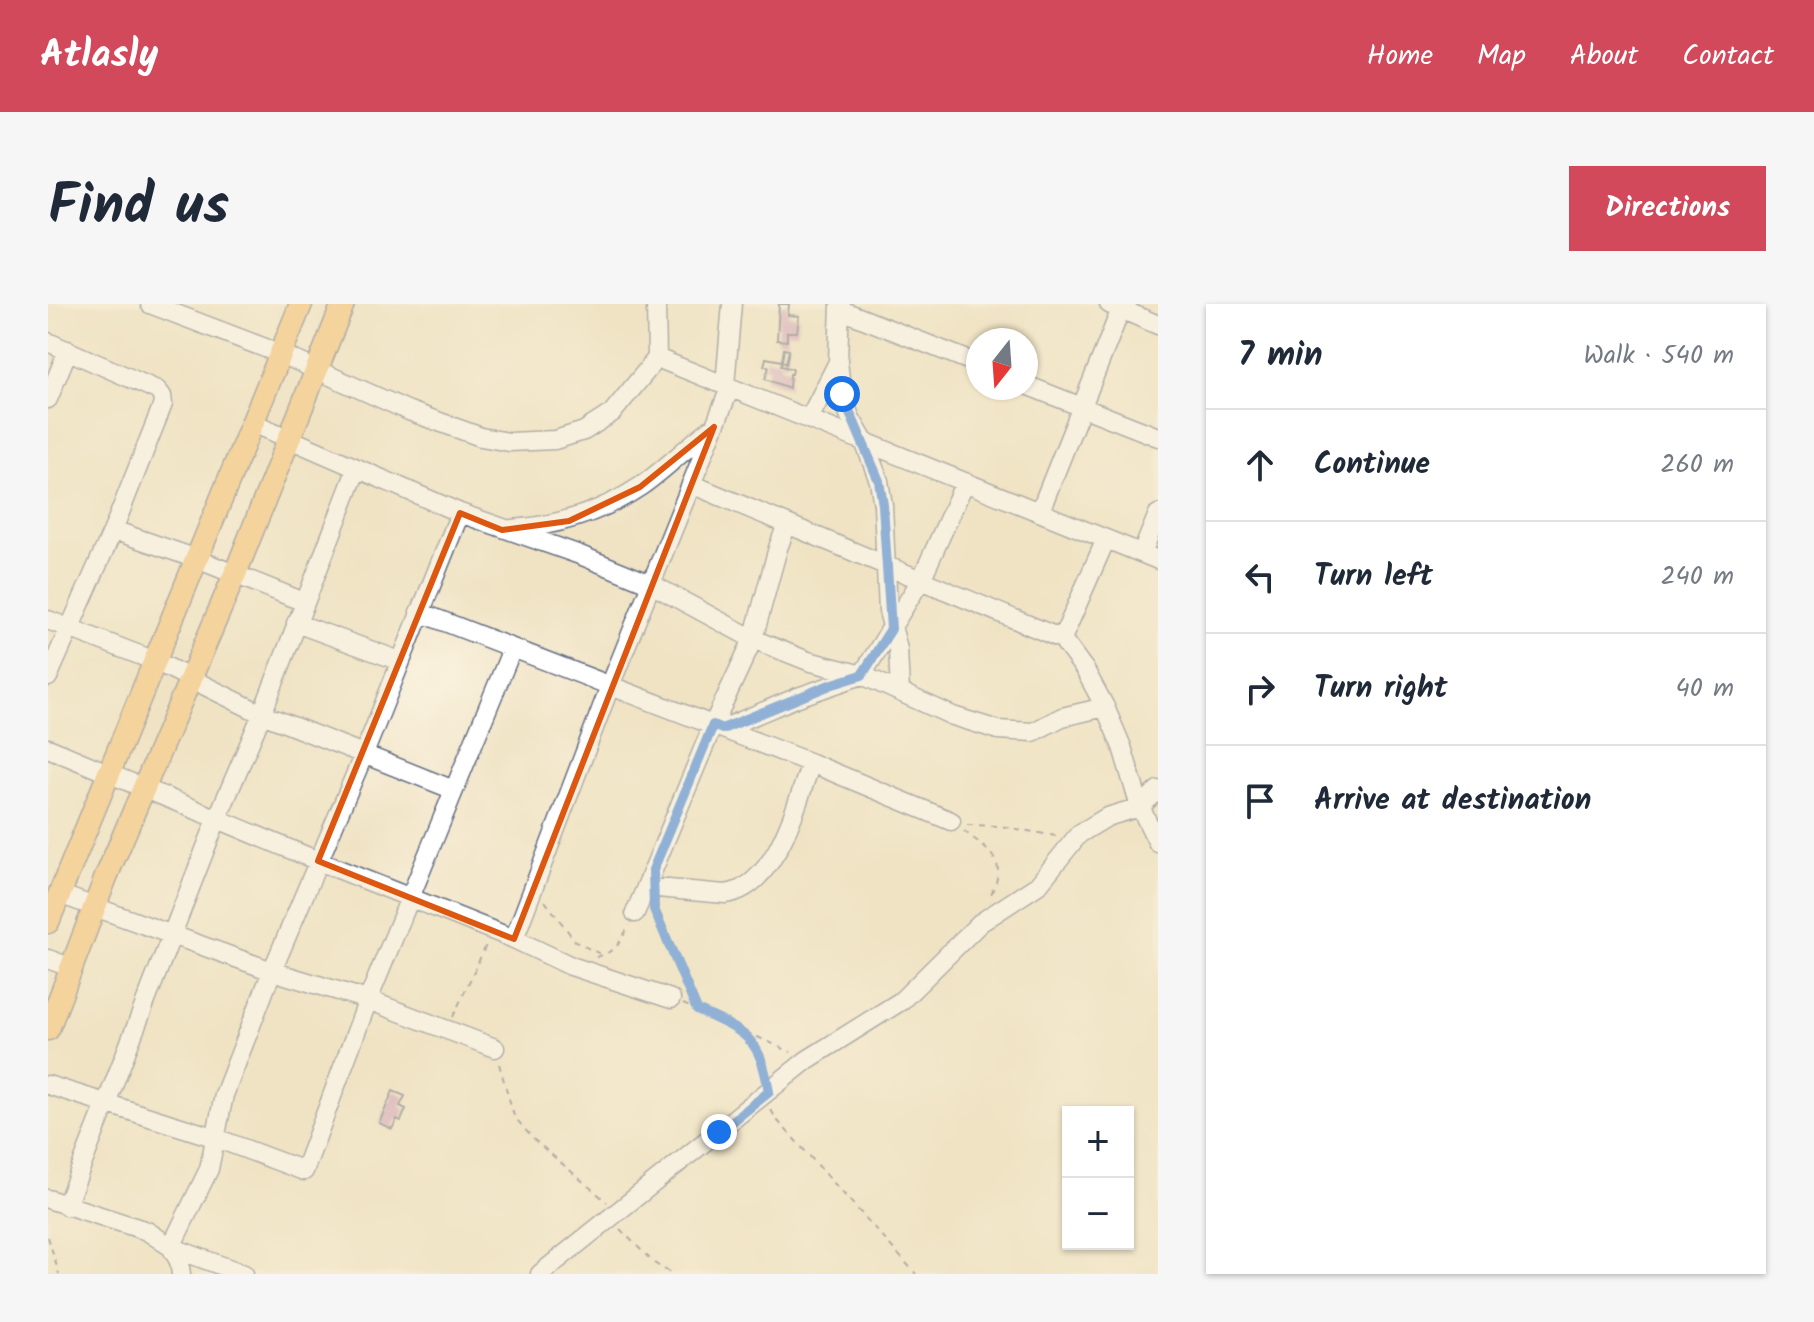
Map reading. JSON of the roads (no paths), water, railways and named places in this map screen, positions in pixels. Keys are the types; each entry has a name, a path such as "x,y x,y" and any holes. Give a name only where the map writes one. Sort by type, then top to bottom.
{"main road":[{"path":"48,922 301,304"},
{"path":"48,1029 143,788 235,574 343,304"}],"street":[{"path":"150,304 281,354 409,411 481,437 509,442 555,440 584,431 612,413 657,358 656,304"},
{"path":"514,939 610,686 714,427 728,386 732,304"},
{"path":"1040,511 1118,306 1158,325"},
{"path":"900,692 898,649 891,629 881,493 864,441 850,417 842,394 838,362 841,307 966,359"},
{"path":"48,342 157,390 162,396 162,409 113,530 48,677"},
{"path":"48,399 68,350"},
{"path":"657,358 1150,557 1158,514"},
{"path":"809,419 838,362"},
{"path":"1038,390 1158,437"},
{"path":"253,423 502,530 580,555 651,584 753,639 808,661 862,675 953,716 998,730 1033,732 1062,717 1105,707"},
{"path":"502,530 569,521 607,504 640,487 714,427"},
{"path":"66,1206 357,468"},
{"path":"718,727 862,675 921,580 965,482"},
{"path":"691,484 1062,639 1085,670 1105,707 1149,809 1158,843"},
{"path":"171,1247 209,1169 224,1095 272,971 364,754 460,513"},
{"path":"635,913 650,888 753,639 787,524"},
{"path":"113,530 197,559 304,602"},
{"path":"1062,639 1106,539"},
{"path":"419,612 811,763 951,821"},
{"path":"48,620 155,661 262,714 454,790"},
{"path":"296,623 400,661"},
{"path":"48,1085 216,1138 304,1171 368,1000 512,649"},
{"path":"48,748 514,939 571,966 671,999"},
{"path":"650,888 725,894 735,893 756,878 774,856 785,834 811,763"},
{"path":"1149,809 1158,790"},
{"path":"540,1274 807,1060 901,1001 980,923 1038,885 1076,839 1107,817 1149,809"},
{"path":"59,894 272,971 368,1000 495,1048"},
{"path":"48,959 72,968"},
{"path":"48,1199 147,1231 171,1247 244,1274"},
{"path":"171,1247 179,1261 181,1274"}]}
